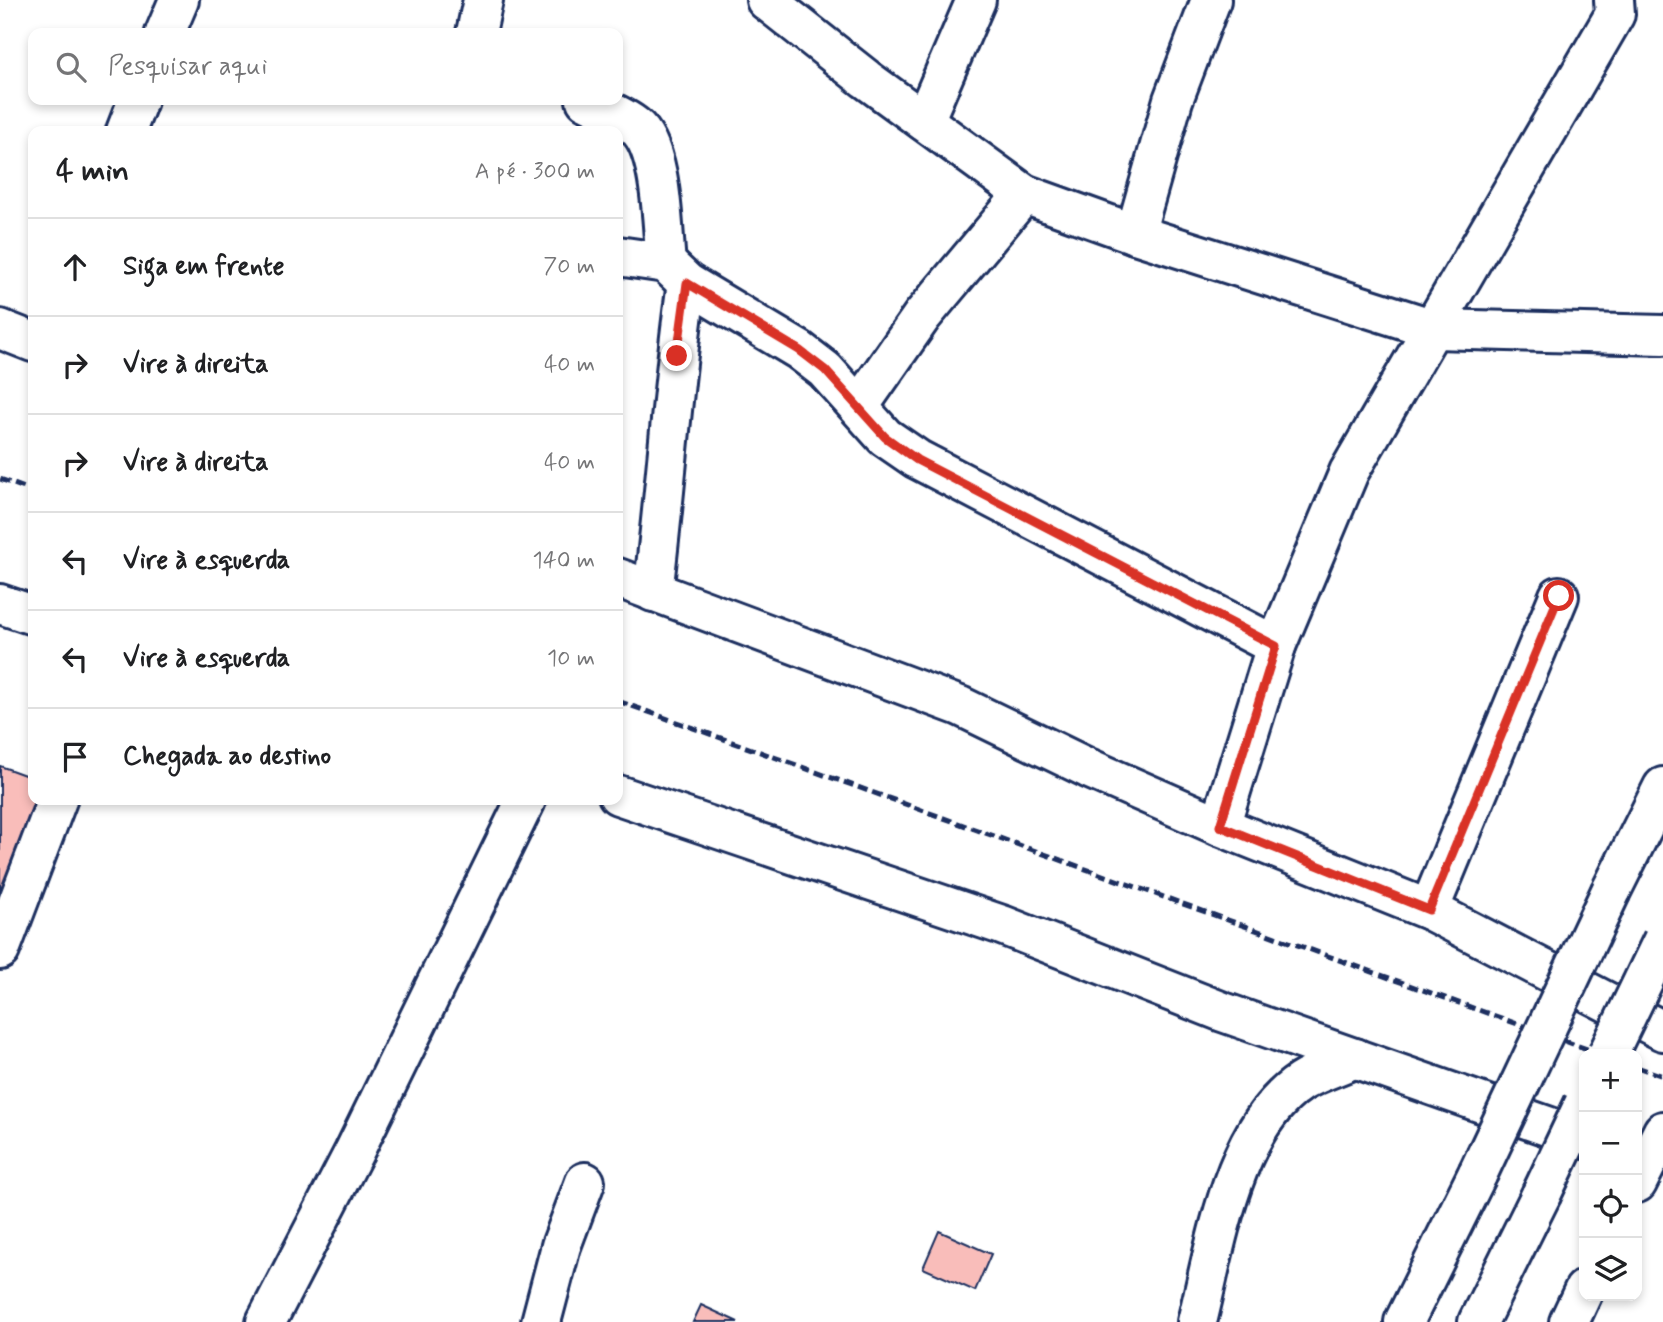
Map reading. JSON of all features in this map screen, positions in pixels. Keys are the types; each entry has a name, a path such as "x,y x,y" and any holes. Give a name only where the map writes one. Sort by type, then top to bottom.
{"street":[{"path":"167,28 179,0"},
{"path":"477,28 483,0"},
{"path":"924,121 976,0"},
{"path":"1135,234 1173,100 1211,0"},
{"path":"779,4 924,121 1024,194 1135,234 1434,329 1663,335"},
{"path":"1220,826 1276,646 1349,472 1434,329 1617,5"},
{"path":"128,126 136,105"},
{"path":"596,105 635,125 646,138 654,159 677,273 677,356 670,456 653,592"},
{"path":"860,405 922,316 1024,194"},
{"path":"623,257 677,273 799,350 825,370 860,405 885,437 917,460 1276,646"},
{"path":"0,328 28,340"},
{"path":"623,580 960,706 1088,768 1220,826 1429,910 1663,1031"},
{"path":"1429,910 1559,596"},
{"path":"0,604 28,613"},
{"path":"1404,1322 1663,787"},
{"path":"623,797 1002,925 1223,1012 1579,1137"},
{"path":"0,950 55,805"},
{"path":"266,1322 354,1152 524,805"},
{"path":"1610,1049 1663,940"},
{"path":"1197,1322 1240,1163 1267,1113 1301,1082 1355,1058"},
{"path":"1478,1322 1580,1112"},
{"path":"541,1322 561,1246 585,1182"},
{"path":"1569,1322 1579,1301"}],"building":[{"path":"0,766 28,776 28,805 40,805 0,897"},
{"path":"939,1231 991,1254 975,1291 923,1268"},
{"path":"701,1305 738,1322 693,1322"}],"railway":[{"path":"0,479 28,489"},
{"path":"623,703 1587,1049"},
{"path":"1642,1069 1663,1076"}],"route":[{"path":"677,356 687,283 799,350 825,370 860,405 885,437 917,460 1055,529 1276,646 1220,826 1429,910 1559,596"}]}
